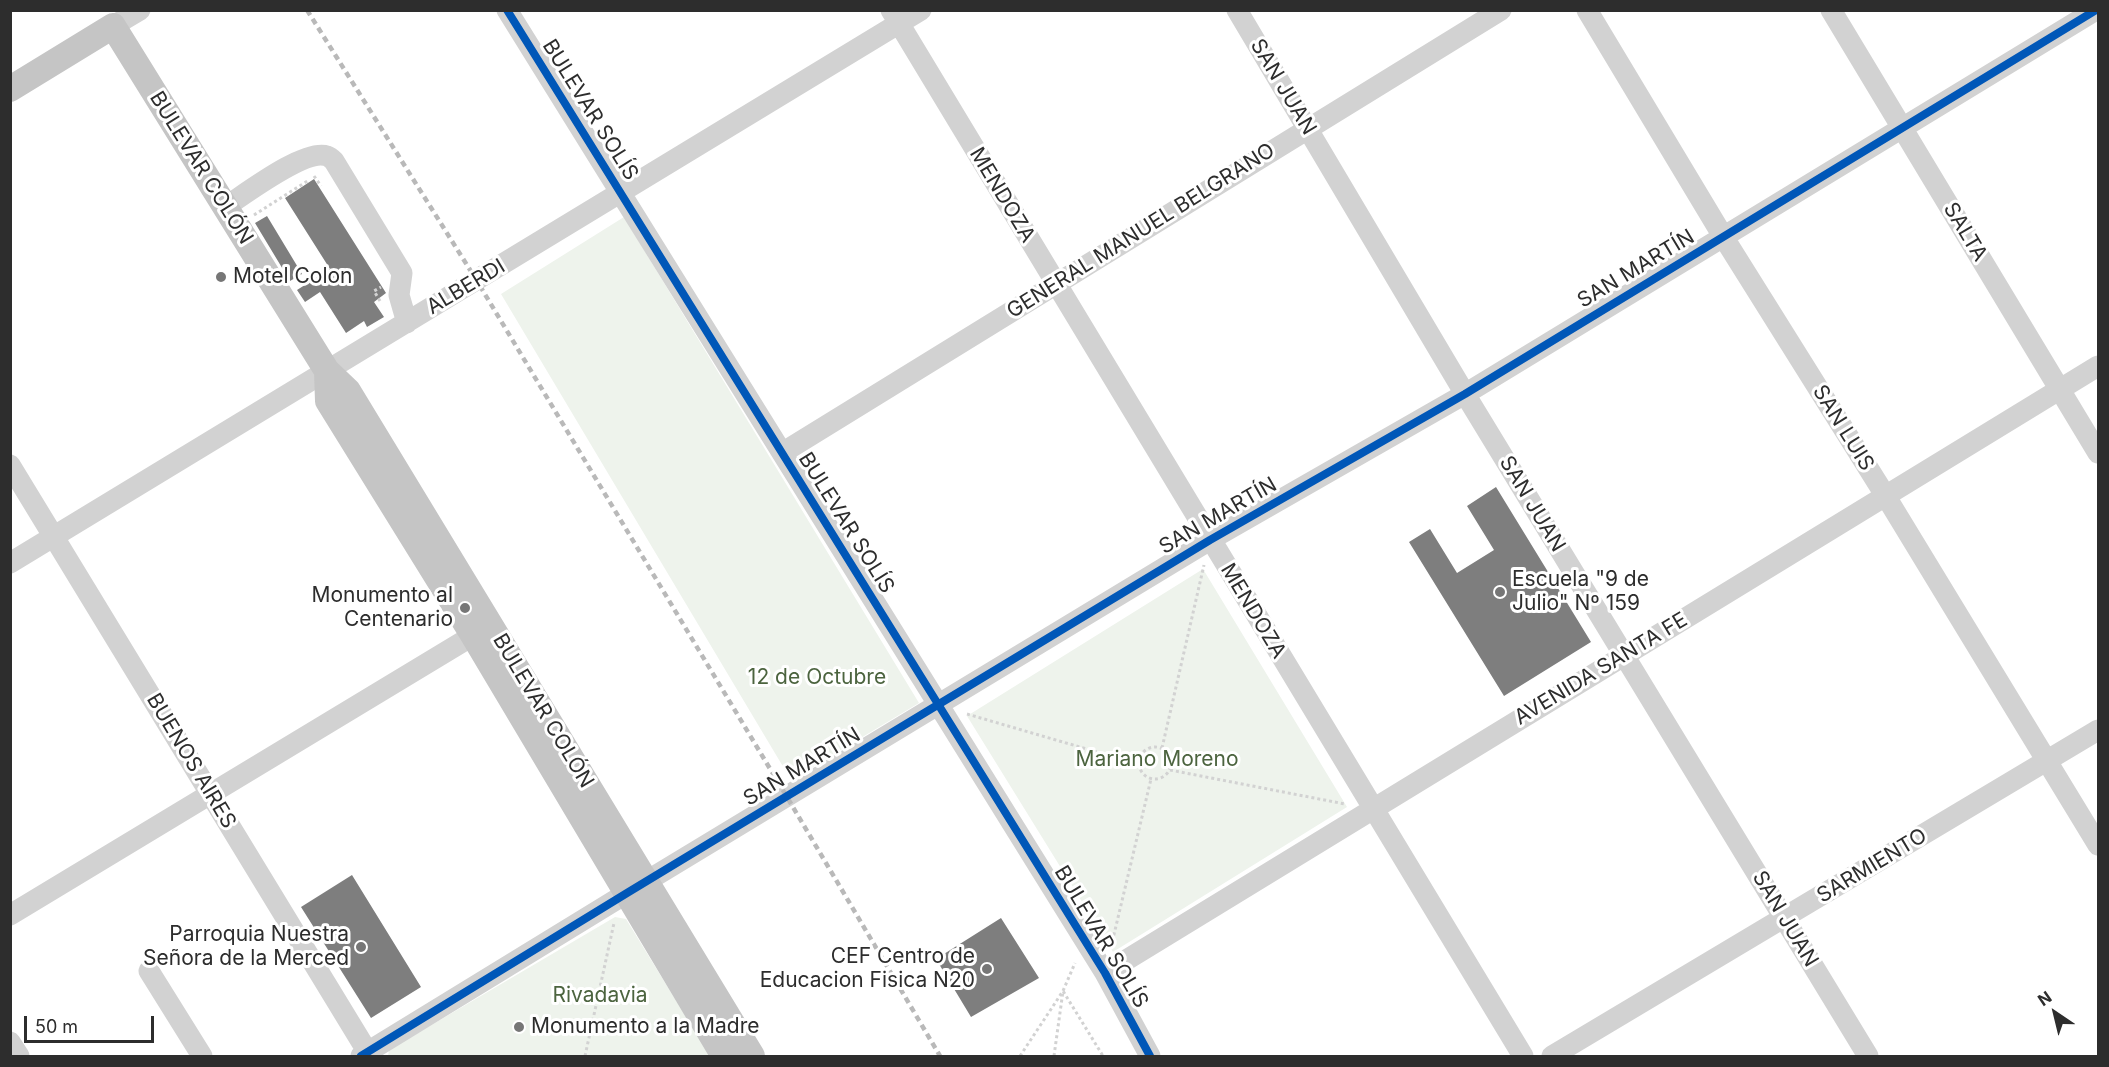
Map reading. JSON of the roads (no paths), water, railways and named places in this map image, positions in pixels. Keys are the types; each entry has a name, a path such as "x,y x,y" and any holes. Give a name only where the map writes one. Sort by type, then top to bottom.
{"main road":[{"path":"10,89 113,26"},
{"name":"BULEVAR COLÓN","path":"113,26 327,371 328,401 482,630 637,887 752,1056"},
{"name":"BULEVAR COLÓN","path":"637,887 724,1056"}],"street":[{"path":"113,26 140,10"},
{"name":"BULEVAR SOLÍS","path":"507,10 1105,974 1150,1056"},
{"name":"ALBERDI","path":"10,563 621,194 895,17 921,10"},
{"name":"SAN JUAN","path":"1238,10 1465,394 1869,1056"},
{"name":"GENERAL MANUEL BELGRANO","path":"782,453 1501,10"},
{"name":"SAN LUIS","path":"1587,10 1724,238 1885,495 2098,845"},
{"name":"SALTA","path":"1831,10 2098,453"},
{"name":"SAN MARTÍN","path":"366,1055 637,887 1210,540 1465,394 2096,10"},
{"name":"MENDOZA","path":"895,17 1523,1056"},
{"path":"231,216 294,162 317,155 326,155 334,161 402,273 399,295 407,323"},
{"name":"AVENIDA SANTA FE","path":"1105,974 2098,366"},
{"name":"BUENOS AIRES","path":"10,465 212,794 366,1055"},
{"path":"10,915 482,630"},
{"name":"SARMIENTO","path":"1552,1056 2098,730"},
{"path":"149,971 202,1056"},
{"path":"10,1042 19,1056"}],"railway":[{"path":"307,10 477,281 940,1056"}],"place":[{"name":"Motel Colon","path":"221,277"},
{"name":"Escuela \"9 de Julio\" Nº 159","path":"1500,592"},
{"name":"Monumento al Centenario","path":"465,608"},
{"name":"Parroquia Nuestra Señora de la Merced","path":"361,947"},
{"name":"CEF Centro de Educacion Fisica N20","path":"987,969"},
{"name":"Monumento a la Madre","path":"519,1027"}],"park label":[{"name":"12 de Octubre","path":"817,678"},
{"name":"Mariano Moreno","path":"1157,760"},
{"name":"Rivadavia","path":"600,996"}]}
